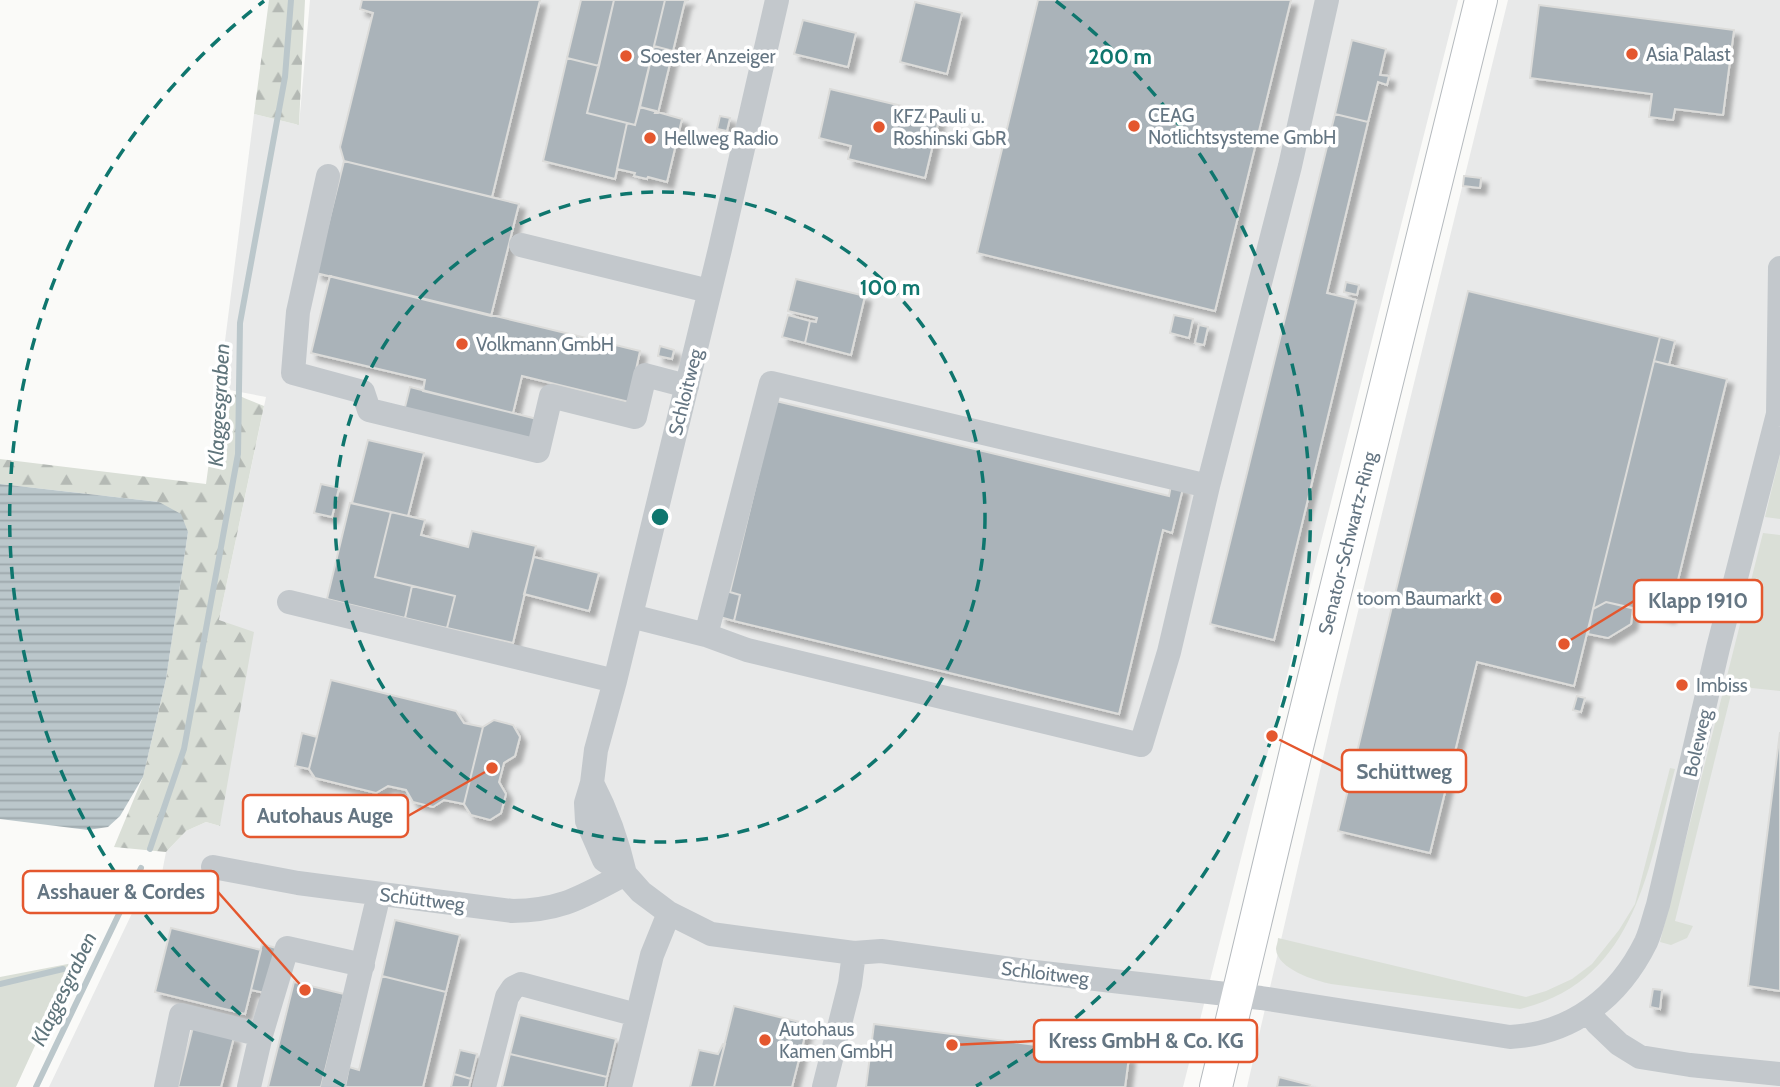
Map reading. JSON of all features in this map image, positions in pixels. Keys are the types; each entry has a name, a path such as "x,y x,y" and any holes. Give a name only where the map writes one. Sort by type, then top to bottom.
{"main road":[{"name":"Senator-Schwartz-Ring","path":"1216,1087 1236,996 1481,0"}],"street":[{"name":"Schloitweg","path":"777,0 687,386 596,750 592,783 586,803 587,821 604,860 625,874 641,892 669,913 711,934 854,953 881,951 1236,996"},
{"path":"631,616 706,635 747,650 1141,745 1169,652 1208,486 1290,166 1327,0"},
{"path":"328,176 298,312 293,373 363,392 369,410 538,451 551,396 635,417 645,375 687,386"},
{"path":"522,245 709,291"},
{"name":"Boleweg","path":"1236,996 1510,1037 1546,1033 1570,1023 1588,1011 1628,973 1647,940 1658,905 1718,648 1779,411 1780,268"},
{"path":"706,635 771,383 1208,486"},
{"path":"289,602 615,681"},
{"name":"Schüttweg","path":"213,867 298,883 512,911 539,911 569,904 625,874"},
{"path":"333,1087 379,894"},
{"path":"620,1087 652,955 669,913"},
{"path":"249,1087 261,1035 287,948 363,965"},
{"path":"824,1087 850,984 854,953"},
{"path":"484,1087 507,997 513,988 521,984 637,1015"},
{"path":"1588,1011 1619,1044 1640,1057 1677,1064 1780,1074"},
{"path":"166,1087 181,1015 261,1035"}],"shaded area":[{"path":"310,0 1458,0 1183,1087 49,1087 135,907 155,909 166,852 186,831 206,822 220,826 219,620 266,397 219,388 254,114 299,125"},
{"path":"1508,0 1780,0 1780,1087 1247,1087 1338,693"},
{"path":"0,484 159,502 181,514 188,532 166,679 143,777 120,816 108,827 88,830 0,819"}],"green space":[{"path":"269,0 305,0 299,125 254,114"},
{"path":"219,388 264,406 219,620 254,632 220,826 206,822 186,831 166,852 114,847 143,777 166,679 188,532 159,502 0,484 0,459 206,484"},
{"path":"1780,455 1780,519 1765,517"},
{"path":"1763,533 1780,535 1780,691 1733,686 1675,921 1693,926 1687,938 1671,945 1660,942"},
{"path":"1670,768 1675,769 1656,844 1645,881 1631,915 1613,947 1590,973 1559,995 1520,1009 1331,984 1298,973 1278,956 1278,938 1526,997 1572,979 1592,964 1619,930 1635,904"},
{"path":"73,963 16,1087 0,1087 0,977"}],"building":[{"path":"362,0 540,0 492,197 344,161 340,147 373,13 360,9"},
{"path":"581,0 614,0 599,66 567,58"},
{"name":"Soester Anzeiger","path":"614,0 665,0 635,125 587,113"},
{"path":"665,0 689,0 685,1 673,51 654,46"},
{"name":"CEAG Notlichtsysteme GmbH","path":"1038,0 1291,0 1215,311 977,253"},
{"path":"915,2 962,13 947,74 900,62"},
{"name":"Asia Palast","path":"1539,5 1734,30 1723,115 1675,109 1673,120 1649,117 1652,94 1530,78"},
{"path":"803,20 856,33 848,67 794,54"},
{"path":"1352,40 1386,49 1380,75 1389,76 1387,85 1378,82 1368,122 1335,114"},
{"path":"654,46 673,51 658,113 640,107"},
{"path":"567,58 599,66 587,113 627,123 615,179 543,161"},
{"name":"KFZ Pauli u. Roshinski GbR","path":"830,89 940,115 925,178 848,159 851,146 819,138"},
{"name":"Hellweg Radio","path":"640,107 682,119 667,182 634,176 635,173 617,169 627,123 635,125"},
{"path":"1335,114 1368,122 1327,293 1356,300 1274,640 1210,624"},
{"path":"720,116 730,118 727,131 717,129"},
{"path":"344,161 519,204 491,316 316,273"},
{"path":"1464,176 1481,178 1480,188 1463,186"},
{"name":"Volkmann GmbH","path":"330,276 640,351 629,402 522,376 513,413 423,391 425,380 311,353"},
{"path":"796,279 865,296 851,355 805,343 810,321 816,322 817,318 788,311"},
{"path":"1346,282 1359,285 1357,295 1344,292"},
{"path":"1468,291 1660,337 1574,686 1477,662 1430,853 1338,831"},
{"path":"788,315 810,321 805,343 782,337"},
{"path":"1174,315 1193,319 1189,338 1170,333"},
{"path":"1199,325 1208,327 1204,345 1195,343"},
{"path":"1660,337 1675,341 1669,365 1654,361"},
{"path":"660,346 674,350 672,359 658,356"},
{"path":"1654,361 1727,379 1669,617 1606,602 1593,609"},
{"path":"410,387 537,419 531,442 404,411"},
{"path":"776,401 1169,496 1171,485 1183,488 1172,533 1163,530 1119,714 734,621 740,595 730,592"},
{"path":"368,440 424,453 408,516 352,503"},
{"path":"321,484 339,488 332,517 314,513"},
{"path":"350,503 391,512 375,577 412,586 405,618 327,599"},
{"path":"391,512 425,520 421,535 468,547 472,531 536,546 513,643 447,628 455,596 375,577"},
{"path":"534,557 599,573 589,611 524,594"},
{"path":"412,586 455,596 447,628 405,618"},
{"path":"726,591 740,595 734,621 720,617"},
{"path":"1606,602 1633,608 1631,624 1608,638 1588,634 1593,609"},
{"path":"331,680 456,711 464,723 483,727 464,804 444,800 433,807 413,802 406,790 388,786 376,793 315,778 309,769"},
{"path":"1577,696 1585,698 1581,712 1573,710"},
{"path":"494,720 513,725 520,737 515,756 504,763 499,782 506,794 501,813 490,820 471,815 464,804 483,727"},
{"path":"1780,732 1780,991 1748,986"},
{"path":"302,733 317,737 309,769 295,766"},
{"path":"395,920 460,935 446,992 382,976"},
{"path":"171,928 261,950 245,1014 155,992"},
{"path":"262,944 276,948 265,993 251,990"},
{"path":"382,976 446,992 423,1087 345,1087 349,1067 359,1070"},
{"path":"294,982 344,994 321,1087 268,1087"},
{"path":"1653,989 1662,990 1660,1009 1650,1007"},
{"path":"734,1006 808,1024 792,1087 714,1087"},
{"path":"520,1015 616,1039 607,1077 510,1054"},
{"path":"874,1024 1129,1057 1125,1087 866,1087"},
{"path":"193,1027 234,1037 221,1087 178,1087"},
{"path":"723,1044 714,1087 690,1087 699,1050 718,1054"},
{"path":"460,1050 477,1054 471,1079 454,1074"},
{"path":"510,1054 607,1077 605,1087 502,1087"},
{"path":"454,1074 471,1079 469,1087 451,1087"},
{"path":"1279,1077 1310,1085 1277,1087"}],"waterway":[{"name":"Klaggesgraben","path":"150,849 184,749 238,454 240,323 285,77 291,0"},
{"name":"Klaggesgraben","path":"36,1087 141,868"},
{"path":"0,984 63,969"}],"place":[{"name":"Asia Palast","path":"1632,54"},
{"name":"Soester Anzeiger","path":"626,56"},
{"name":"CEAG Notlichtsysteme GmbH","path":"1134,126"},
{"name":"KFZ Pauli u. Roshinski GbR","path":"879,127"},
{"name":"Hellweg Radio","path":"650,138"},
{"name":"Volkmann GmbH","path":"462,344"},
{"name":"toom Baumarkt","path":"1496,598"},
{"name":"Klapp 1910","path":"1564,644"},
{"name":"Imbiss","path":"1682,685"},
{"name":"Schüttweg","path":"1272,736"},
{"name":"Autohaus Auge","path":"492,768"},
{"name":"Asshauer & Cordes","path":"305,990"},
{"name":"Autohaus Kamen GmbH","path":"765,1040"},
{"name":"Kress GmbH & Co. KG","path":"952,1045"}]}
